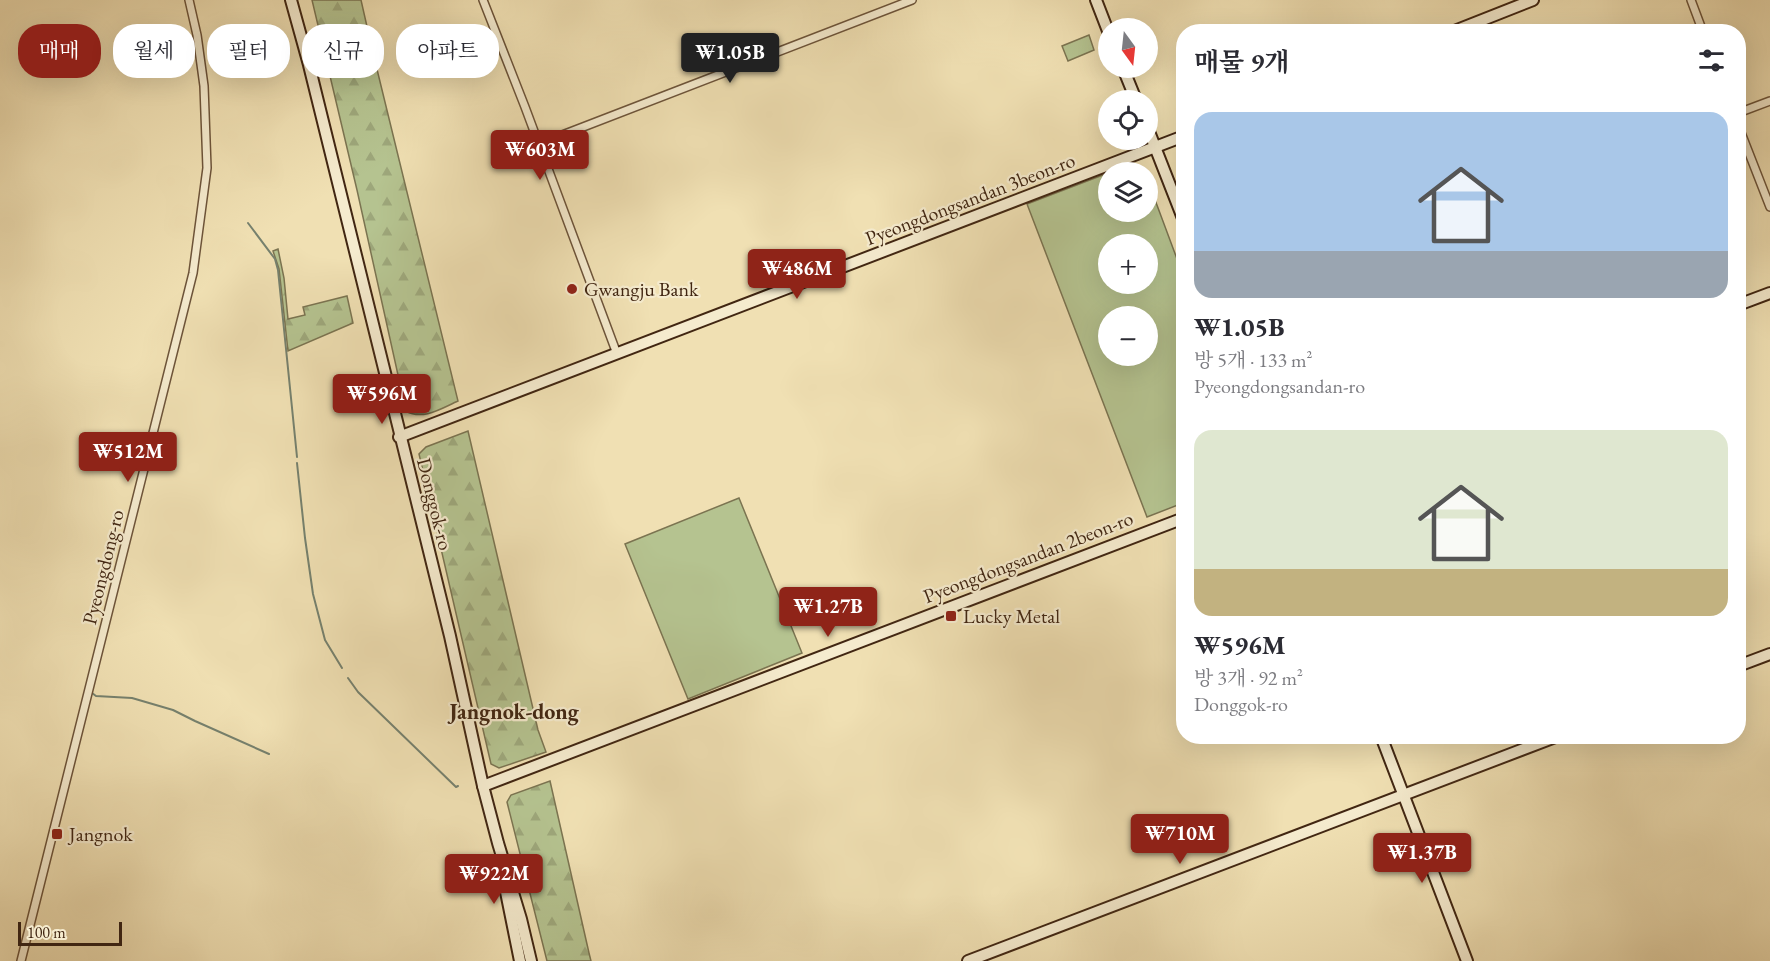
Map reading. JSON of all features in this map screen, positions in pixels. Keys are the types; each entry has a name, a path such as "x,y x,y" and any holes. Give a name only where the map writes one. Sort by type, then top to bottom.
{"street":[{"name":"Pyeongdong-ro","path":"21,961 193,273 207,168 204,86 197,35 189,0"},
{"name":"Donggok-ro","path":"291,0 450,636 483,786 522,920 531,961"},
{"path":"483,0 617,354"},
{"path":"539,144 912,0"},
{"path":"1096,0 1103,18"},
{"path":"1472,24 1533,0"},
{"path":"1691,0 1700,24"},
{"path":"1746,110 1770,101"},
{"name":"Pyeongdongsandan 3beon-ro","path":"1158,146 1176,139"},
{"path":"1746,146 1770,207"},
{"name":"Pyeongdongsandan 3beon-ro","path":"399,437 1147,150"},
{"path":"1156,150 1176,201"},
{"path":"1746,302 1770,293"},
{"name":"Pyeongdongsandan 2beon-ro","path":"483,786 1176,521"},
{"path":"1746,663 1770,654"},
{"path":"1384,744 1467,961"},
{"path":"968,961 1537,744"},
{"name":"Donggok-ro","path":"498,843 520,961"}],"green space":[{"path":"312,0 361,0 366,24 318,24"},
{"path":"1089,35 1094,50 1068,61 1062,46"},
{"path":"330,78 379,78 458,401 426,414 412,414 406,411"},
{"path":"1098,177 1098,222 1158,222 1158,208 1176,256 1176,506 1147,517 1027,204"},
{"path":"278,249 284,278 288,319 305,315 303,307 347,296 353,323 288,351 279,269 273,251"},
{"path":"468,431 538,730 546,752 499,768 491,764 419,454 426,447"},
{"path":"739,498 802,653 688,699 625,544"},
{"path":"550,781 591,961 547,961 507,802 511,795"}],"waterway":[{"path":"248,223 275,259 278,270 297,457"},
{"path":"297,463 313,594 325,640 342,668"},
{"path":"348,678 358,692 456,787 458,786"},
{"path":"92,693 96,696 132,698 173,710 269,754"}],"place":[{"name":"Gwangju Bank","path":"572,289"},
{"name":"Lucky Metal","path":"951,616"},
{"name":"Jangnok","path":"57,834"}],"district":[{"name":"Jangnok-dong","path":"514,711"}]}
